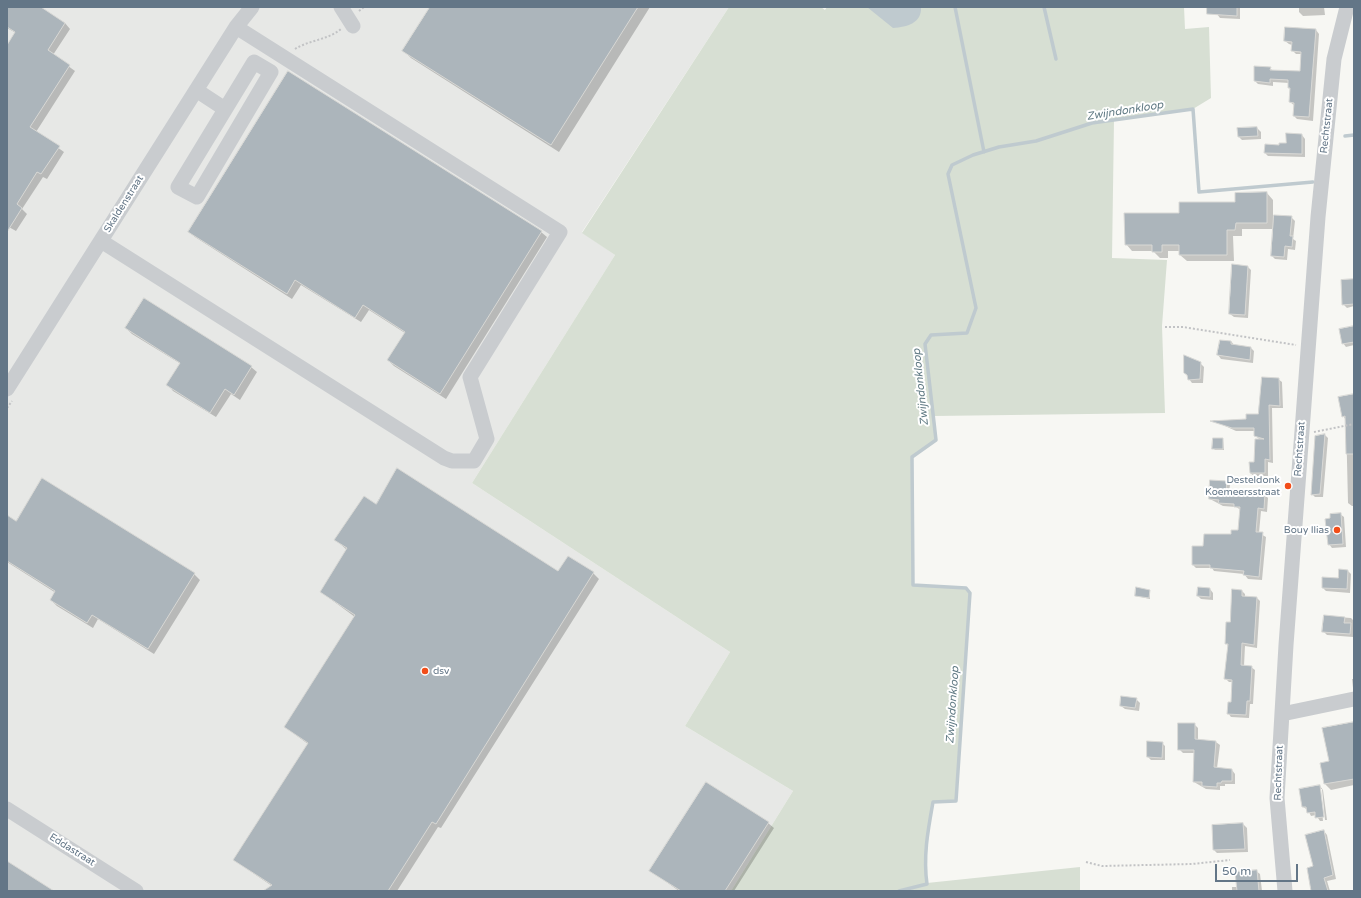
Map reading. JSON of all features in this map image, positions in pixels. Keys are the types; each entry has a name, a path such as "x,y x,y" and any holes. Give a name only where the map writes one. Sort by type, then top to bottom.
{"street":[{"name":"Skaldenstraat","path":"7,390 241,17 252,7"},
{"path":"341,7 352,24"},
{"name":"Rechtstraat","path":"1285,891 1277,798 1301,434 1318,217 1334,59 1347,7"},
{"path":"101,241 444,458 452,461 474,461 487,439 470,377 560,232 284,57 241,17"},
{"path":"254,62 271,72 196,197 178,187 225,109 254,62"},
{"path":"196,90 225,109"},
{"path":"1282,714 1354,699"},
{"name":"Eddastraat","path":"7,809 136,891"}],"path":[{"path":"284,57 301,45 336,34 352,24"},
{"path":"1165,327 1182,327 1308,347"},
{"path":"1301,434 1354,424"},
{"path":"1086,862 1102,866 1192,864 1230,860"}],"shaded area":[{"path":"7,7 729,7 582,232 615,255 472,483 730,652 685,726 793,791 731,891 7,891"},
{"path":"729,7 821,7 825,10 827,7 1184,7 1185,29 1209,27 1211,98 1193,109 1114,120 1112,258 1167,260 1162,326 1165,413 934,416 936,440 912,457 913,585 966,588 970,593 956,801 933,802 926,853 927,883 1080,867 1080,891 731,891 793,791 685,726 730,652 472,483 615,255 582,233"},
{"path":"867,7 921,7 921,12 919,17 913,23 903,27 893,28"}],"building":[{"path":"7,7 41,7 65,23 48,50 70,65 30,127 60,146 41,174 37,172 17,204 22,208 7,232 7,45 15,32 7,27"},
{"path":"430,7 638,7 551,145 402,51"},
{"path":"1207,7 1237,7 1237,16 1207,14"},
{"path":"1285,27 1316,29 1309,117 1293,116 1294,103 1289,102 1290,88 1288,88 1288,80 1270,79 1270,83 1254,81 1254,66 1271,67 1270,70 1300,71 1301,52 1291,51 1292,42 1284,41"},
{"path":"288,71 542,231 440,394 387,360 405,332 363,305 355,318 295,280 287,294 188,232"},
{"path":"1257,127 1258,136 1238,137 1237,128"},
{"path":"1286,133 1302,134 1302,154 1264,153 1265,144 1279,145 1279,143 1286,143"},
{"path":"1267,192 1267,223 1236,223 1235,230 1227,230 1227,255 1179,255 1179,245 1162,245 1162,252 1152,252 1152,245 1125,245 1124,213 1179,213 1179,202 1235,202 1235,193"},
{"path":"1274,215 1292,216 1290,236 1293,236 1292,247 1285,246 1284,257 1271,256"},
{"path":"1232,264 1248,266 1245,315 1229,314"},
{"path":"1354,279 1354,304 1342,305 1341,280"},
{"path":"144,298 252,366 234,395 225,389 210,413 166,385 180,363 125,328"},
{"path":"1354,326 1354,342 1342,344 1339,329"},
{"path":"1220,340 1231,341 1231,344 1251,347 1250,360 1217,355"},
{"path":"1184,355 1201,362 1200,379 1188,380 1187,375 1184,373"},
{"path":"1262,377 1279,378 1280,406 1269,405 1270,460 1265,459 1265,473 1250,473 1249,462 1254,462 1255,439 1264,439 1254,436 1254,428 1232,428 1210,421 1246,419 1246,414 1258,414"},
{"path":"1354,394 1354,454 1346,454 1345,416 1342,417 1338,397"},
{"path":"1325,434 1320,494 1311,495 1315,436"},
{"path":"1213,438 1223,438 1223,449 1212,449"},
{"name":"dsv","path":"397,468 558,571 568,556 594,572 436,824 432,822 388,891 263,891 272,885 233,860 308,743 284,727 355,615 320,592 347,548 334,540 364,496 376,504"},
{"path":"42,478 195,573 148,649 92,615 87,623 50,600 55,591 7,561 7,515 16,521"},
{"path":"1210,480 1227,481 1226,491 1265,493 1264,509 1258,508 1256,532 1263,532 1259,577 1243,575 1244,571 1210,568 1210,565 1192,565 1192,546 1203,546 1204,534 1231,534 1231,530 1238,530 1240,507 1234,507 1234,504 1218,503 1219,500 1209,499"},
{"path":"1341,513 1343,544 1328,545 1325,519 1330,518 1330,514"},
{"path":"1339,569 1348,570 1347,589 1322,588 1322,577 1338,578"},
{"path":"1136,587 1150,590 1149,598 1135,596"},
{"path":"1198,587 1210,588 1210,597 1197,596"},
{"path":"1232,589 1242,590 1242,596 1257,597 1254,645 1242,643 1241,665 1252,666 1250,701 1247,701 1246,715 1227,714 1228,702 1231,702 1232,680 1224,679 1228,644 1225,644 1226,622 1230,622"},
{"path":"1324,615 1345,617 1344,623 1351,623 1350,634 1322,632"},
{"path":"1121,696 1137,698 1135,708 1120,706"},
{"path":"1354,722 1354,779 1324,784 1320,763 1329,761 1322,728"},
{"path":"1178,723 1195,723 1195,739 1216,741 1214,767 1232,769 1232,781 1222,781 1221,783 1217,783 1217,787 1202,786 1202,782 1193,782 1194,750 1178,750"},
{"path":"1147,741 1163,742 1162,758 1147,757"},
{"path":"706,782 769,822 725,891 681,891 649,871"},
{"path":"1320,785 1324,817 1315,818 1315,812 1307,813 1306,807 1302,807 1299,789"},
{"path":"1243,823 1245,849 1213,850 1212,825"},
{"path":"1324,830 1333,875 1324,878 1328,891 1311,891 1307,868 1313,866 1305,835"},
{"path":"7,861 54,891 7,891"},
{"path":"1257,870 1259,891 1237,891 1235,872"}],"waterway":[{"path":"955,7 984,152"},
{"path":"1044,7 1056,59"},
{"name":"Zwijndonkloop","path":"899,891 927,884 926,853 933,802 956,801 970,593 966,588 913,585 912,457 936,440 925,344 931,335 967,333 976,308 948,174 952,165 973,155 999,147 1036,141 1092,123 1193,109 1199,192 1313,182"},
{"name":"Zwijndonkloop","path":"1345,136 1354,135"}],"place":[{"name":"Desteldonk Koemeersstraat","path":"1288,486"},
{"name":"Bouy Ilias","path":"1337,530"},
{"name":"dsv","path":"425,671"}]}
